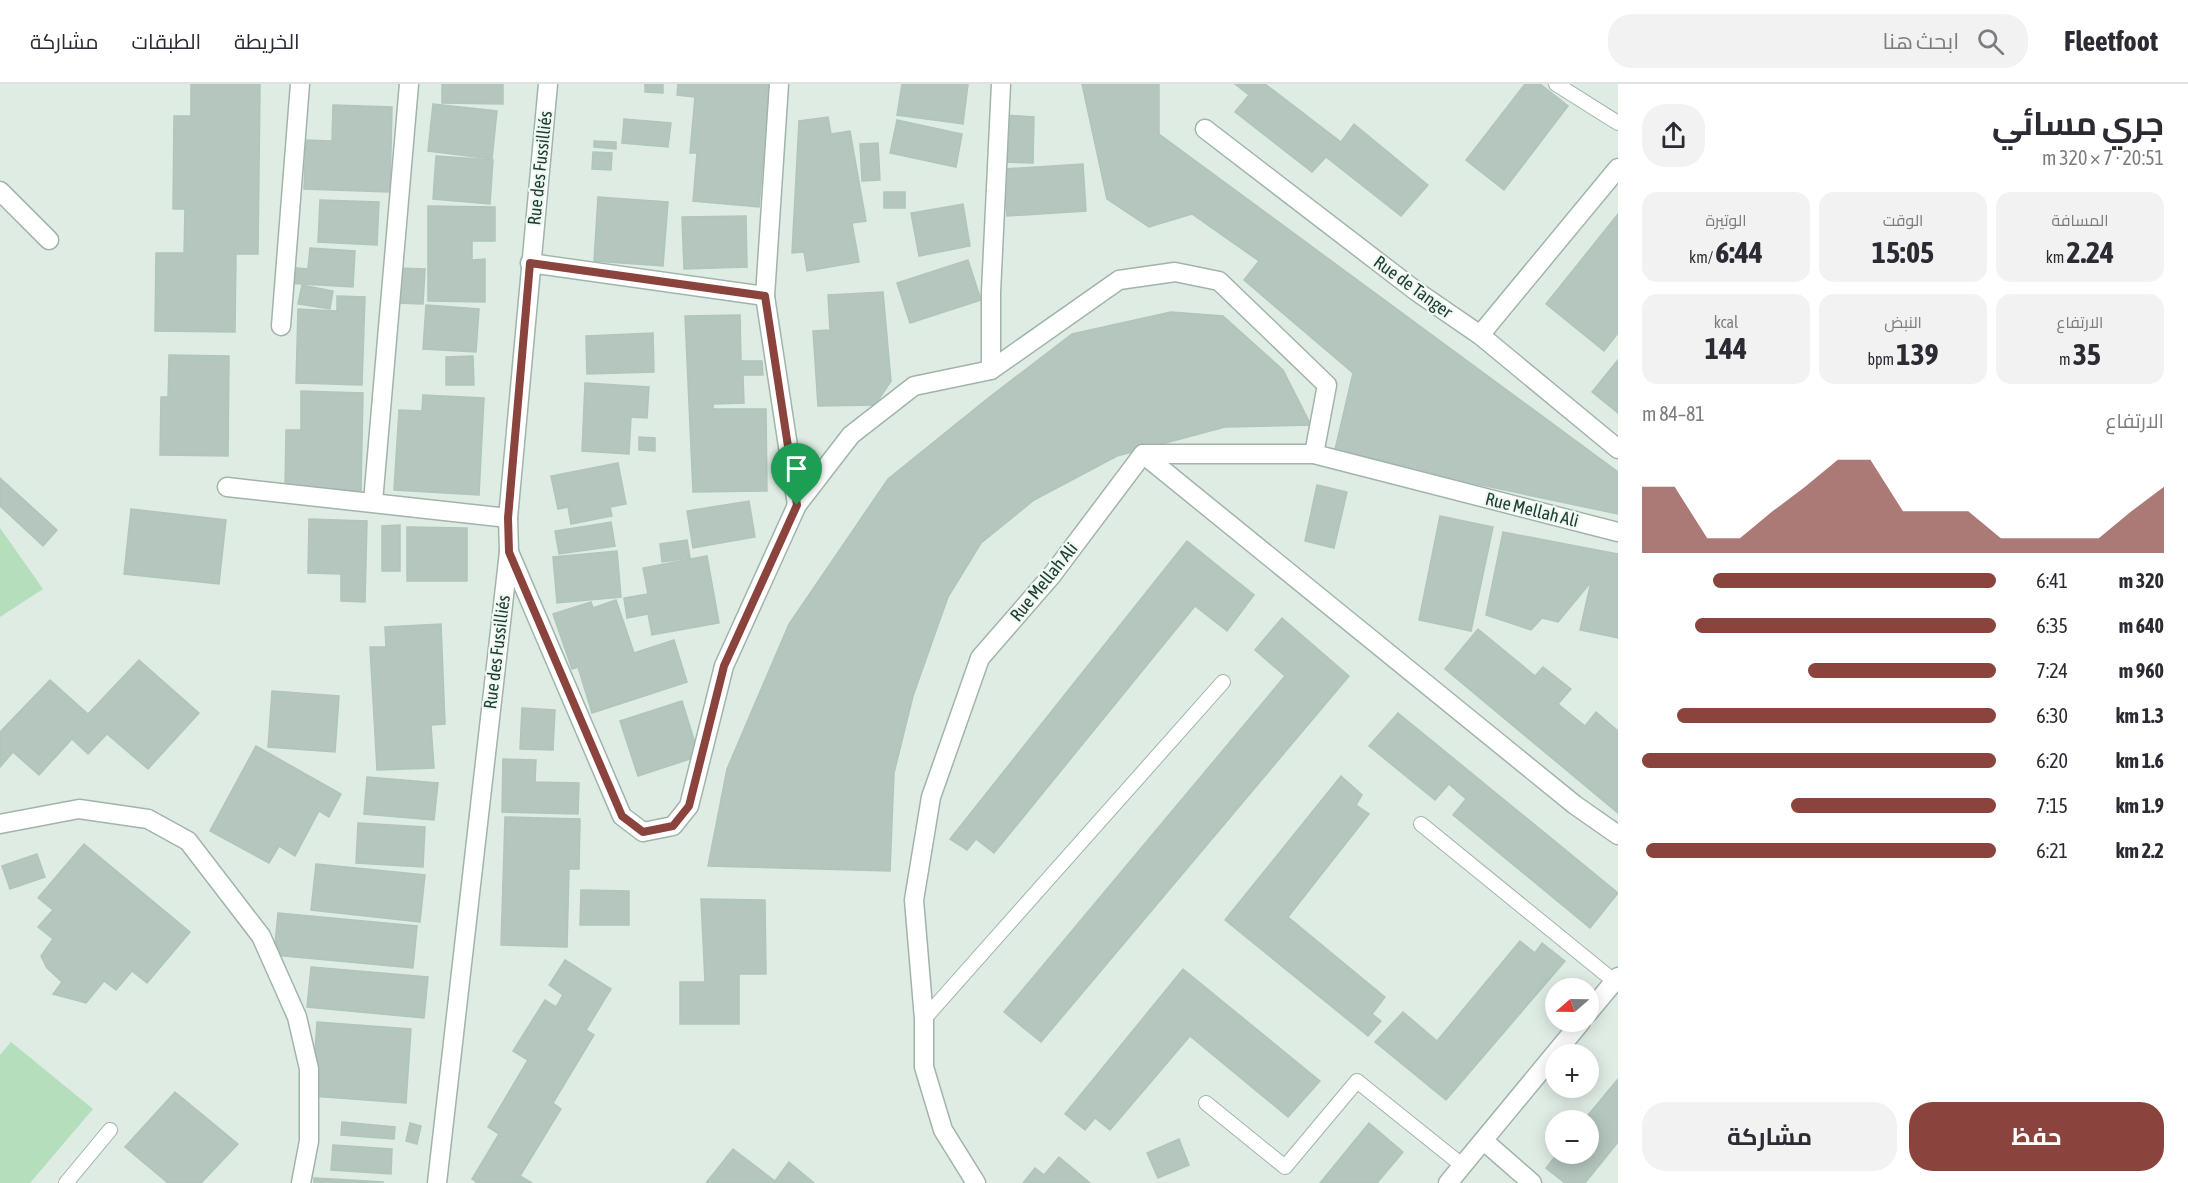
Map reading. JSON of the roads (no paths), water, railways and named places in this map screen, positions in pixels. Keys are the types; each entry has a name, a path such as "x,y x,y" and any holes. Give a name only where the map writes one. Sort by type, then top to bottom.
{"street":[{"path":"281,326 300,84"},
{"path":"373,502 409,84"},
{"name":"Rue des Fussilliés","path":"437,1183 469,886 509,552 508,518 548,84"},
{"path":"779,84 765,296 797,505"},
{"path":"991,370 991,292 1001,84"},
{"name":"Rue de Tanger","path":"1205,129 1416,291 1480,335 1618,449"},
{"path":"1480,335 1618,168"},
{"path":"0,191 49,240"},
{"path":"530,263 765,296"},
{"path":"509,552 622,816 643,832 673,826 689,806 724,666 797,505 851,435 914,386 991,370 1119,280 1175,272 1219,282 1327,385 1314,454"},
{"path":"1143,454 1575,805 1618,835"},
{"name":"Rue Mellah Ali","path":"976,1183 943,1130 924,1067 924,1019 914,900 931,797 980,658 1052,575 1143,454 1314,454 1618,532"},
{"path":"226,487 508,518"},
{"path":"0,824 79,809 147,819 188,842 261,936 297,1017 309,1069 309,1141 301,1183"},
{"path":"1599,1000 1616,979"},
{"path":"1448,1183 1573,1032"},
{"path":"1484,1141 1532,1183"}],"lane":[{"path":"1556,84 1618,123"},
{"path":"924,1019 1223,682"},
{"path":"1421,824 1616,979"},
{"path":"1206,1103 1285,1167 1357,1081 1463,1166"},
{"path":"66,1183 110,1130"}]}
